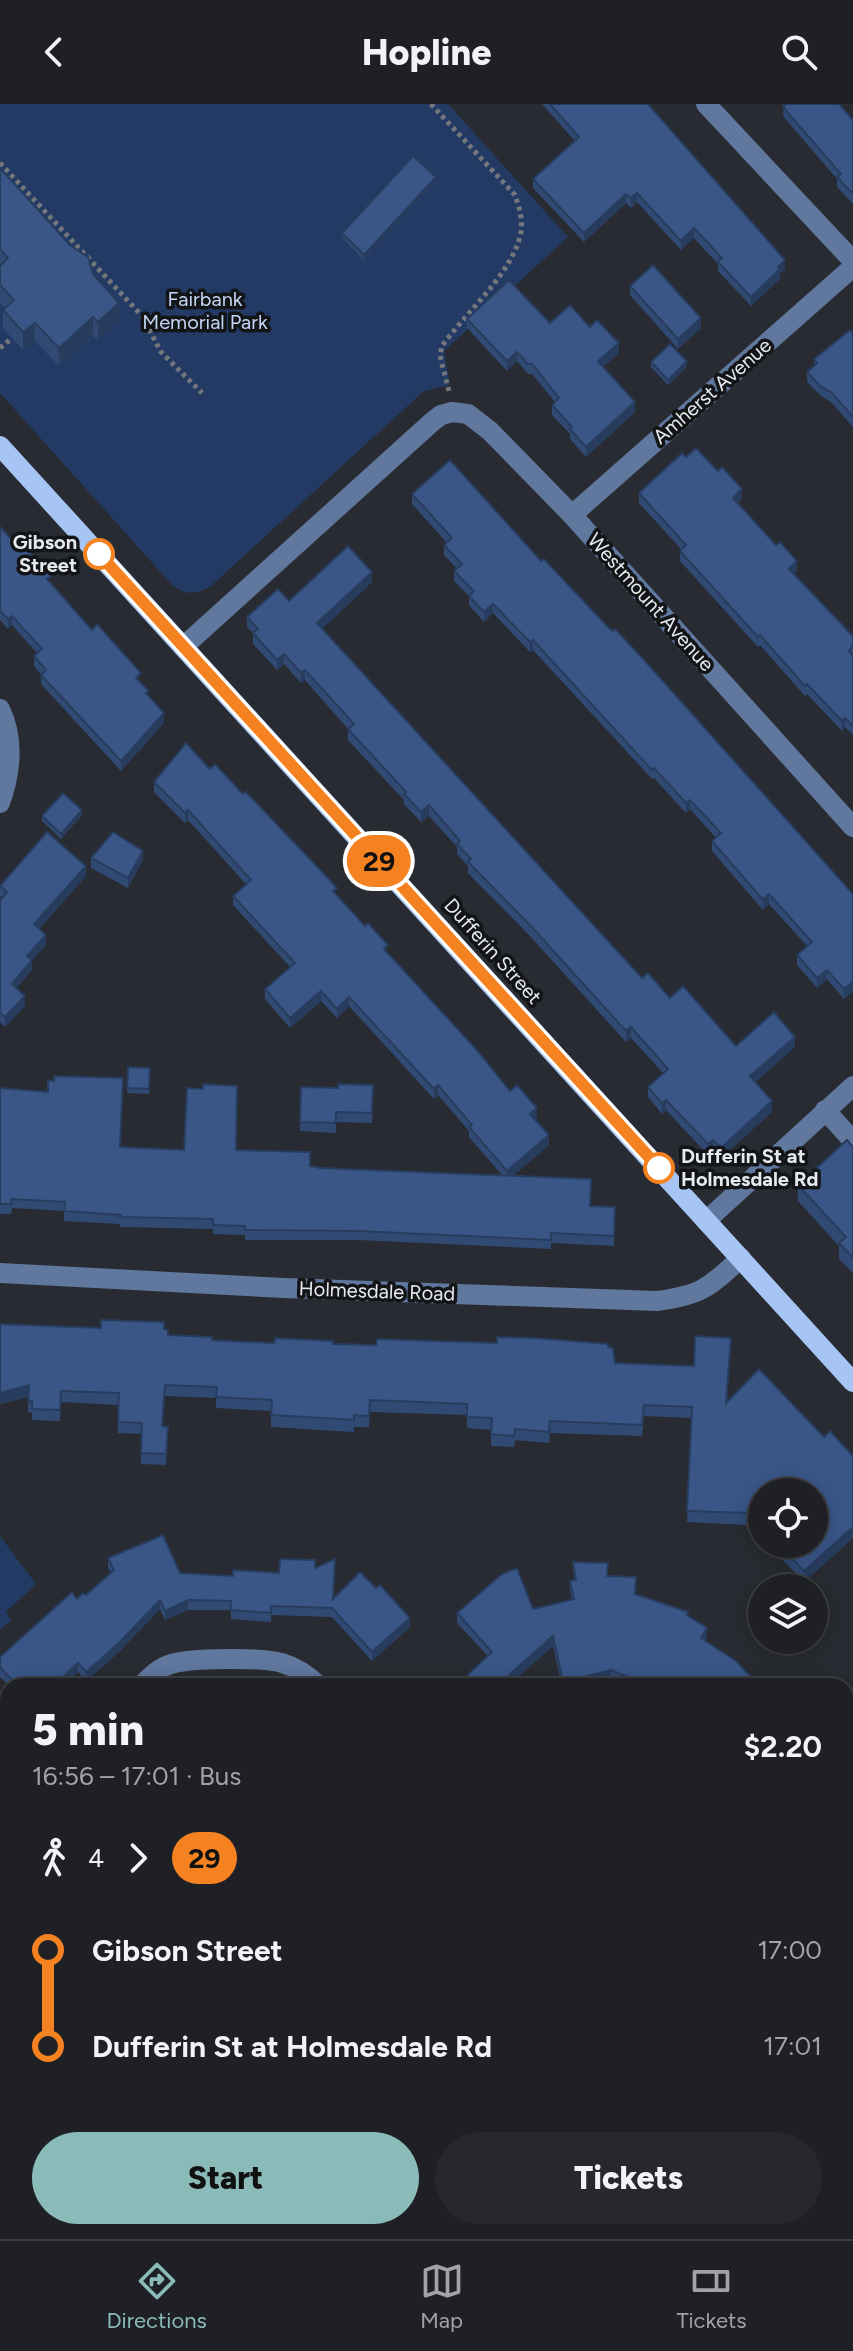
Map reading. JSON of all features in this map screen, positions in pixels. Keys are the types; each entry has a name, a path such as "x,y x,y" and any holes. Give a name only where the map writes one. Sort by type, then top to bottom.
{"main road":[{"name":"Dufferin Street","path":"0,447 853,1382"}],"street":[{"path":"706,104 853,264"},
{"name":"Amherst Avenue","path":"572,515 853,264"},
{"name":"Westmount Avenue","path":"183,647 432,422 452,412 468,414 478,420 572,515 853,827"},
{"path":"0,709 11,751 0,803"},
{"path":"706,1221 853,1086"},
{"path":"825,1110 853,1141"},
{"name":"Holmesdale Road","path":"0,1273 310,1289 657,1301 689,1297 709,1288 741,1258"},
{"path":"149,1678 169,1665 214,1660 279,1662 297,1668 309,1678"}],"path":[{"path":"431,104 515,195 521,212 522,229 517,248 507,265 442,346 440,356 450,391"},
{"path":"0,163 142,316 161,352 202,393"},
{"path":"0,348 12,338"}],"green space":[{"name":"Fairbank Memorial Park","path":"0,104 448,104 568,237 444,351 450,385 424,391 210,587 195,593 187,592 173,586 0,393"},
{"path":"0,1536 36,1584 6,1612 11,1620 0,1630"}],"building":[{"path":"550,104 648,104 785,260 778,267 780,269 751,297 718,262 722,258 694,228 681,241 637,193 631,198 626,194 584,233 533,179 579,137"},
{"path":"786,104 839,104 853,120 853,194 837,177 841,174 783,107"},
{"path":"413,156 436,177 364,255 342,233"},
{"path":"0,168 70,245 88,257 93,274 119,303 98,322 93,317 59,348 35,323 23,332 3,310 14,300 0,285 0,266 8,258 0,249"},
{"path":"653,265 701,318 678,339 630,286"},
{"path":"509,280 550,323 570,305 590,327 597,320 619,343 598,361 635,402 586,447 552,405 559,398 532,364 528,364 517,352 507,361 467,319"},
{"path":"850,330 853,333 853,417 831,392 821,387 807,372 817,363 814,359"},
{"path":"670,344 687,361 668,380 651,362"},
{"path":"696,448 718,471 722,467 742,489 733,498 776,545 780,542 797,561 789,569 853,636 849,651 853,656 853,726 845,718 842,721 807,684 805,686 760,635 758,637 680,551 686,545 639,493 682,453 686,457"},
{"path":"450,460 541,561 544,559 645,661 853,894 853,982 844,989 827,970 817,978 797,955 812,942 769,894 763,900 712,841 721,833 690,800 686,803 654,768 652,770 533,640 530,642 493,604 484,612 469,596 474,591 454,571 462,564 444,545 452,538 412,494"},
{"path":"0,527 14,542 17,539 51,576 47,579 92,630 97,624 141,673 136,678 164,713 121,761 41,675 46,670 34,656 42,649 12,616 8,619 0,611"},
{"path":"348,546 372,572 317,623 642,978 648,973 670,998 683,986 736,1046 774,1012 795,1037 750,1076 772,1101 721,1148 713,1140 708,1144 666,1100 662,1103 648,1087 668,1069 631,1027 626,1031 468,862 471,859 457,844 460,841 429,805 421,812 404,794 406,792 348,729 354,724 305,670 301,673 284,654 277,660 253,633 258,629 247,617 278,589 289,601"},
{"path":"186,743 210,769 215,764 243,794 246,792 337,888 333,891 365,926 368,923 388,945 384,949 477,1050 510,1091 517,1085 537,1108 530,1114 549,1135 507,1171 438,1085 434,1089 349,997 337,1009 321,991 290,1018 265,989 295,963 233,896 251,880 188,810 185,813 154,782"},
{"path":"63,793 82,810 61,834 42,816"},
{"path":"47,832 86,866 34,924 46,935 27,956 32,960 12,984 25,996 5,1017 0,1013 0,900 7,892 0,886"},
{"path":"113,832 143,851 128,878 91,858"},
{"path":"128,1067 150,1068 149,1089 127,1088"},
{"path":"54,1076 123,1078 120,1147 184,1150 187,1088 203,1089 203,1084 237,1086 236,1150 310,1152 310,1166 321,1168 591,1179 590,1206 615,1207 614,1236 551,1233 551,1240 358,1231 245,1230 245,1226 213,1225 213,1219 120,1217 64,1211 65,1202 12,1199 11,1204 0,1204 0,1088 48,1092 48,1080 54,1081"},
{"path":"338,1084 373,1085 372,1113 336,1112 336,1123 300,1122 301,1087 338,1088"},
{"path":"847,1140 853,1147 853,1258 839,1243 846,1237 798,1185"},
{"path":"101,1320 164,1322 168,1335 274,1343 275,1338 376,1345 377,1339 497,1343 497,1337 536,1338 608,1344 613,1348 615,1363 694,1366 695,1336 731,1338 726,1403 759,1369 824,1437 830,1431 853,1456 853,1527 828,1549 828,1478 748,1478 748,1513 687,1511 692,1407 644,1405 642,1425 550,1421 549,1432 515,1429 514,1436 491,1434 492,1418 467,1417 467,1404 370,1400 369,1416 354,1415 354,1420 271,1415 272,1400 216,1397 217,1387 165,1385 162,1426 168,1427 166,1454 141,1453 142,1423 118,1422 119,1393 61,1391 60,1410 32,1409 32,1401 28,1401 29,1385 0,1393 0,1324 101,1328"},
{"path":"163,1535 180,1573 233,1576 233,1570 279,1573 280,1559 315,1560 315,1568 335,1559 333,1599 360,1572 376,1588 380,1585 410,1618 372,1652 332,1608 271,1606 271,1613 231,1610 231,1601 188,1600 165,1611 160,1600 86,1672 78,1663 62,1678 10,1678 0,1667 0,1657 72,1592 77,1599 83,1593 86,1595 114,1570 108,1558"},
{"path":"791,1558 818,1558 804,1571"},
{"path":"573,1562 608,1563 607,1576 636,1577 635,1594 688,1612 687,1615 707,1628 701,1638 736,1661 752,1678 631,1678 611,1670 579,1678 562,1678 553,1636 509,1675 512,1678 464,1678 492,1652 457,1613 502,1574 517,1568 533,1609 574,1599 570,1581 576,1580"}],"bus line":[{"name":"29","path":"99,554 659,1168"}],"place":[{"name":"Gibson Street","path":"99,554"},
{"name":"Dufferin St at Holmesdale Rd","path":"659,1168"}]}
